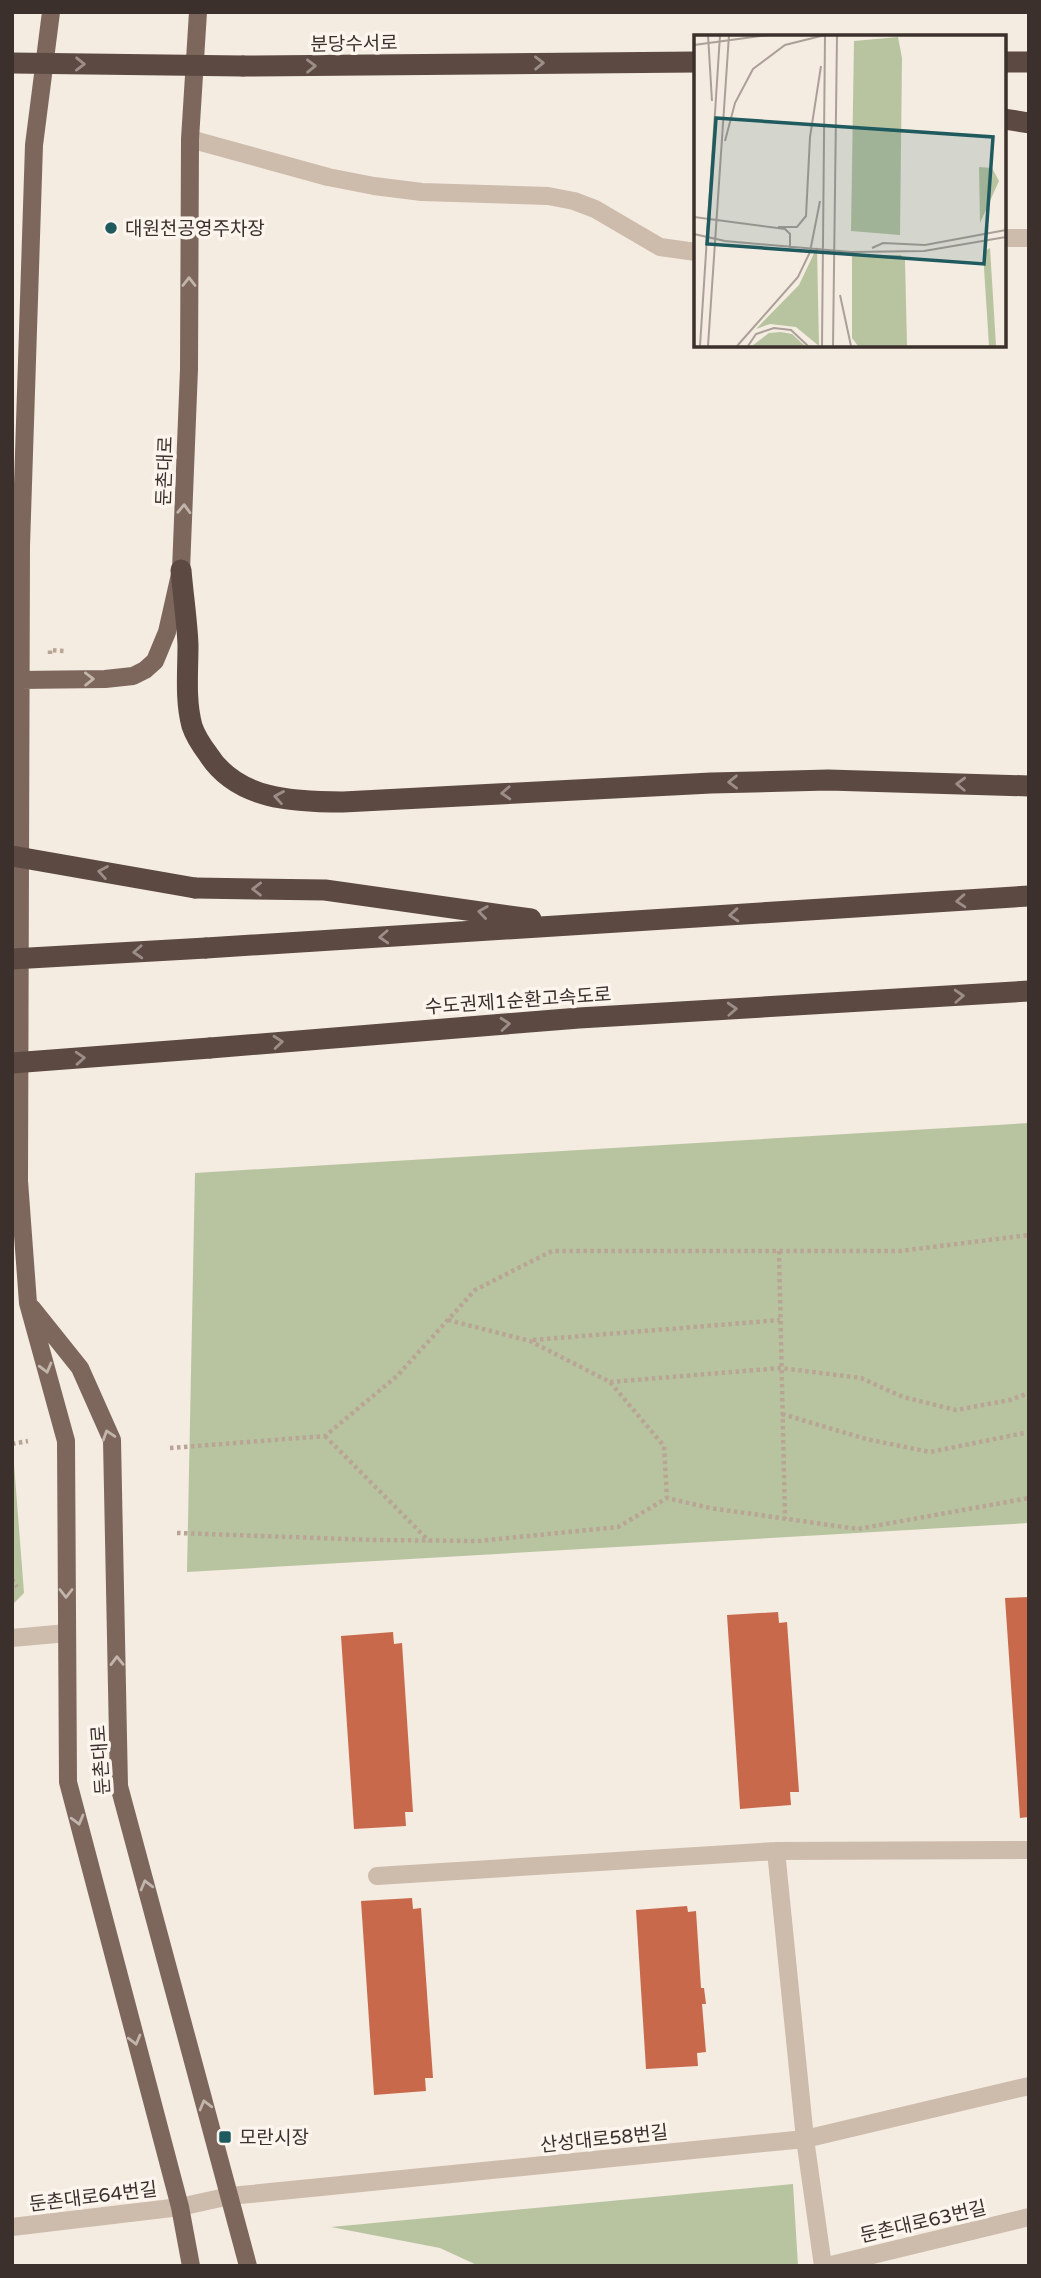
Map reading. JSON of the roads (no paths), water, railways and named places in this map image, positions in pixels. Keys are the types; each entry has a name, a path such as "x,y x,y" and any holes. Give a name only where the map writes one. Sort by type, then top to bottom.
{"highway":[{"name":"분당수서로","path":"12,63 243,66 694,62"},
{"path":"1006,62 1029,62"},
{"path":"1006,119 1029,123"},
{"path":"181,570 188,643 188,697 193,727 215,766 230,780 266,795 343,802 711,783 828,780 1029,786"},
{"path":"12,856 195,888 325,890 575,926"},
{"path":"12,959 1029,896"},
{"name":"수도권제1순환고속도로","path":"12,1063 579,1018 1029,991"}],"main road":[{"path":"20,680 34,145 51,12"},
{"name":"둔촌대로","path":"191,2266 180,2207 68,1782 66,1441 28,1303 19,1181 20,680 123,678 145,670 161,651 181,570 189,369 190,139 198,12"},
{"name":"둔촌대로","path":"28,1303 80,1367 112,1440 119,1786 248,2266"}],"street":[{"path":"190,139 328,177 374,186 422,192 548,197 574,201 595,209 660,247 694,252"},
{"path":"1006,238 1029,238"},
{"path":"12,1638 67,1633"},
{"path":"377,1876 776,1851 1029,1850"},
{"name":"둔촌대로63번길","path":"776,1851 806,2139 825,2266 1029,2217"},
{"name":"산성대로58번길","path":"180,2207 230,2196 806,2139 1029,2086"},
{"name":"둔촌대로64번길","path":"12,2227 180,2207"}],"place":[{"name":"대원천공영주차장","path":"111,228"},
{"name":"모란시장","path":"225,2137"}]}
